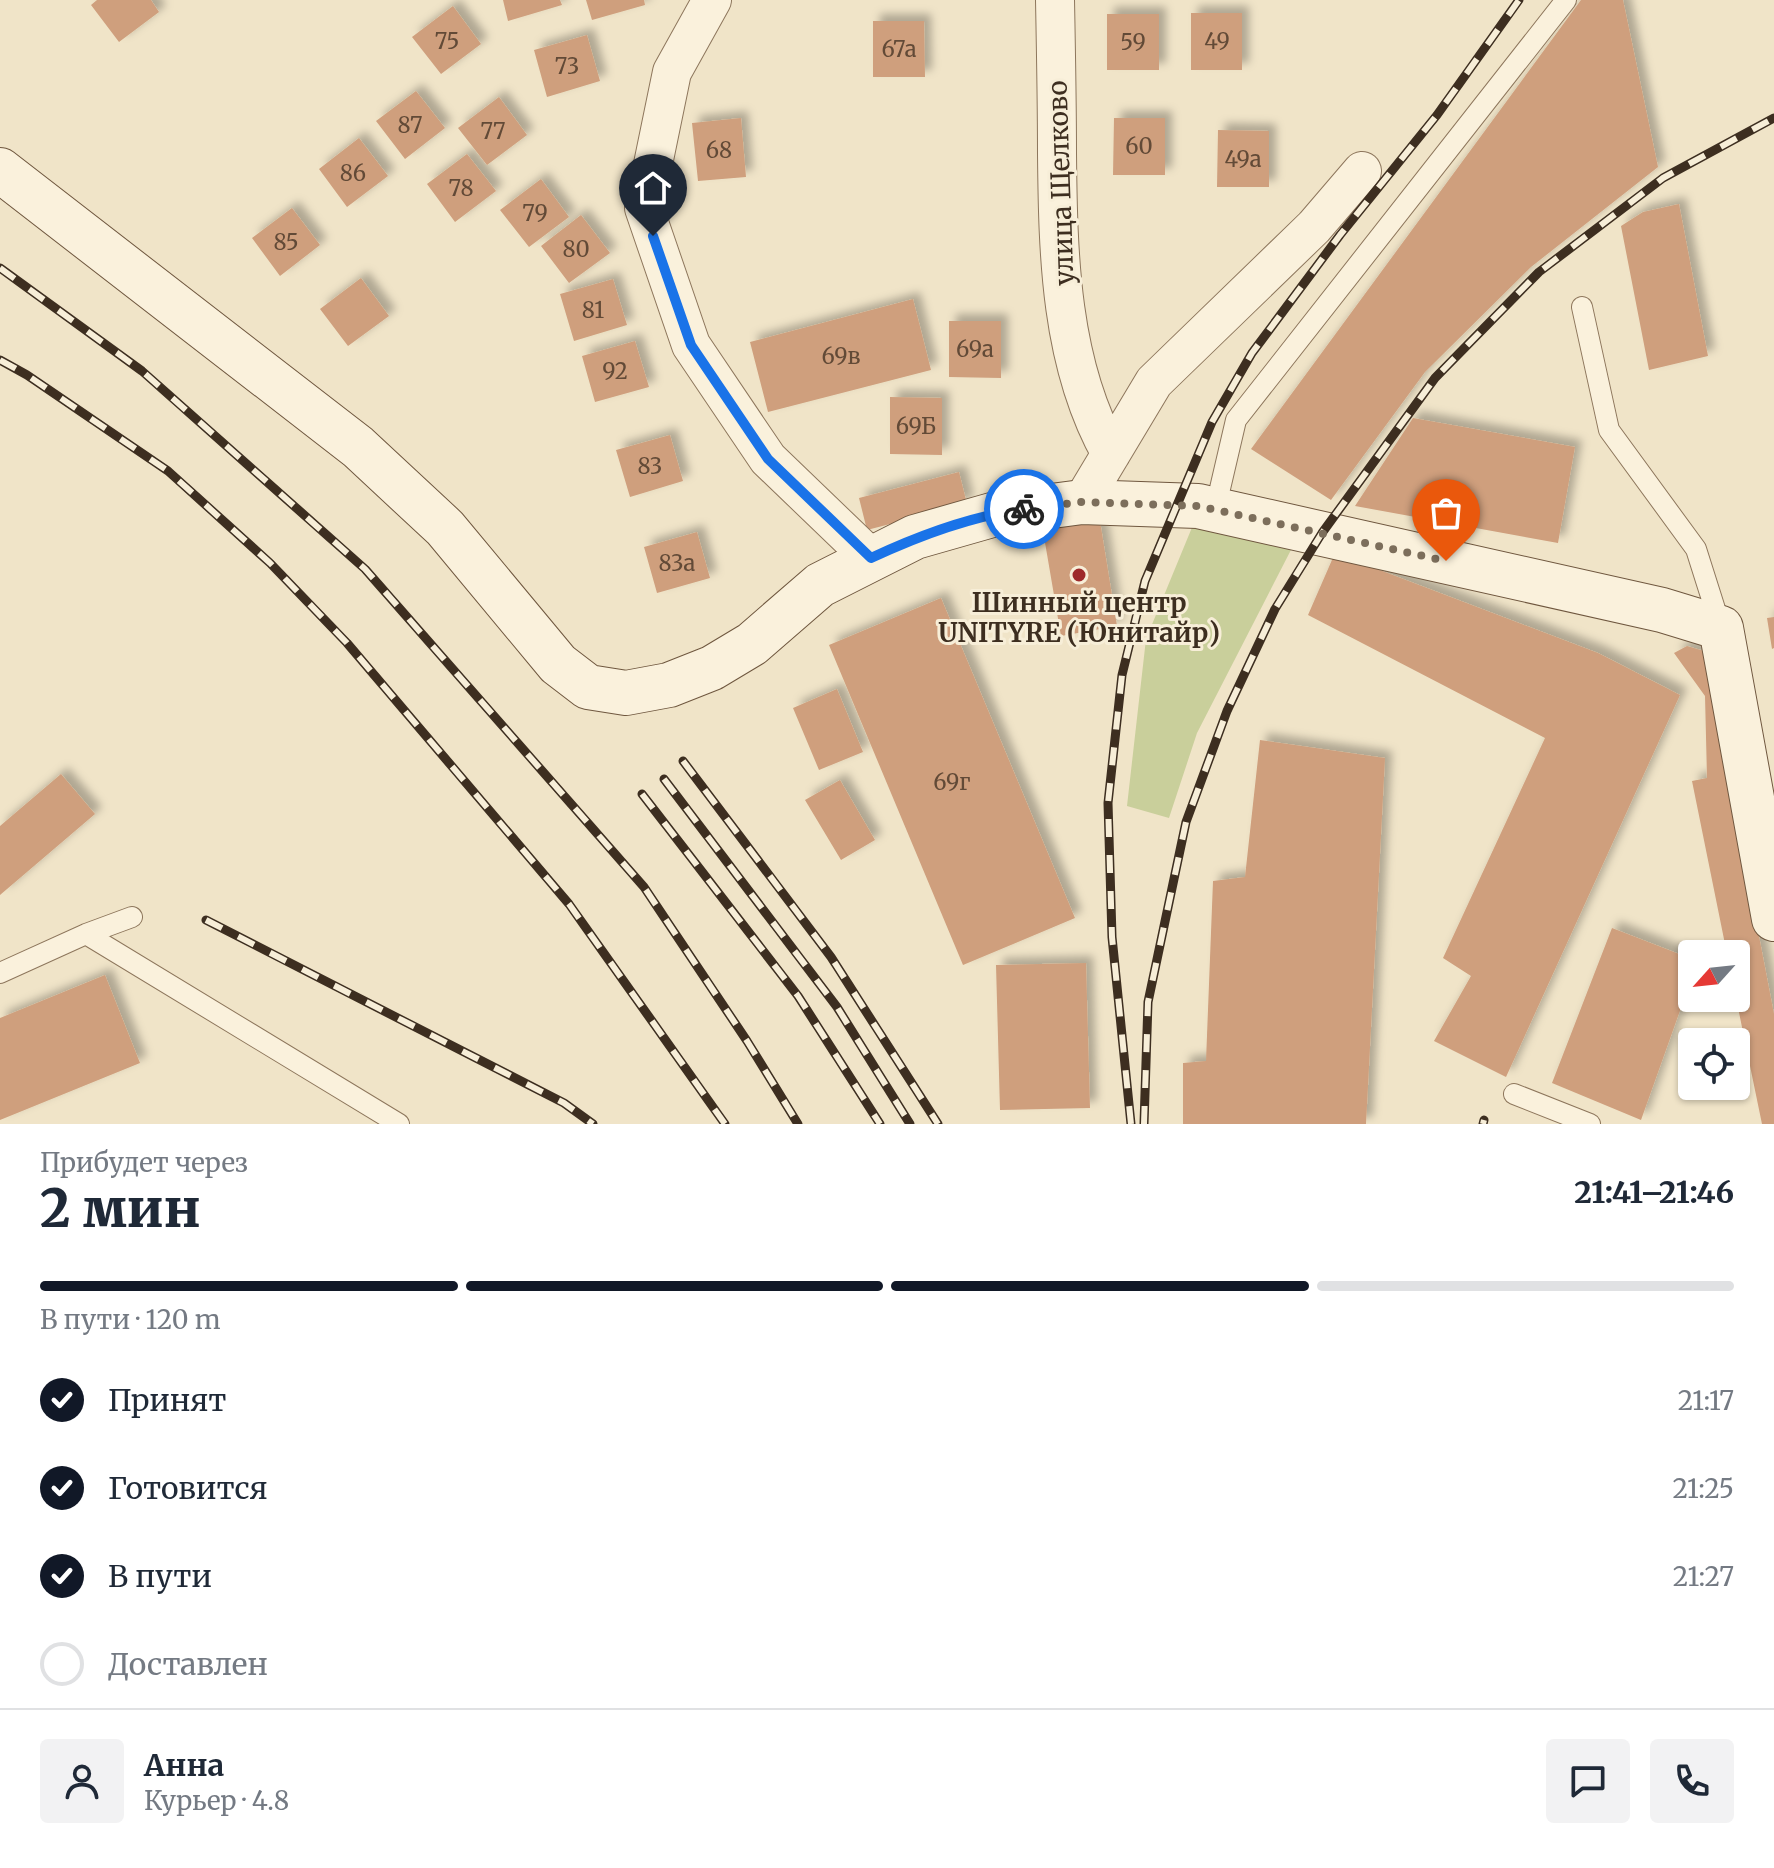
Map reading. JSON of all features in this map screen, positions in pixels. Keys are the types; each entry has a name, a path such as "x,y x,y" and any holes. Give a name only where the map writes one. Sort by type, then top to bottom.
{"street":[{"path":"712,0 672,72 644,208 691,345 768,459 871,558"},
{"name":"улица Щелково","path":"1055,0 1058,253 1074,356 1099,433 1111,454"},
{"path":"0,170 358,447 445,528 558,664 588,687 626,693 669,685 712,668 752,644 820,585 915,537 999,513 1082,502 1198,506 1662,610 1721,628 1774,919"},
{"path":"1082,502 1154,382 1314,227 1362,171"}],"lane":[{"path":"1215,510 1236,420 1566,0"},
{"path":"1582,307 1609,430 1696,549 1721,628"},
{"path":"0,973 132,917"},
{"path":"86,934 399,1124"},
{"path":"1514,1094 1590,1124"}],"green space":[{"path":"1193,525 1293,546 1197,733 1169,818 1127,806 1146,639"}],"building":[{"path":"97,0 151,0 159,12 119,42 91,5"},
{"path":"503,0 560,0 562,5 508,21"},
{"path":"586,0 644,0 645,5 592,20"},
{"path":"1581,0 1623,0 1658,167 1531,267 1425,372 1331,500 1251,449"},
{"path":"453,6 481,44 441,74 412,37"},
{"path":"1191,13 1242,13 1242,70 1191,70"},
{"path":"1107,14 1159,14 1159,70 1107,70"},
{"path":"873,21 924,21 925,77 873,77"},
{"path":"587,35 600,81 547,97 534,50"},
{"path":"416,91 445,128 405,159 376,121"},
{"path":"499,97 527,135 487,165 458,128"},
{"path":"741,118 746,177 698,181 692,123"},
{"path":"1114,118 1165,118 1165,175 1113,175"},
{"path":"1218,130 1269,131 1269,187 1217,187"},
{"path":"359,138 388,176 347,207 319,169"},
{"path":"467,154 496,191 455,222 427,184"},
{"path":"541,179 569,217 529,247 500,210"},
{"path":"1679,204 1708,356 1649,370 1621,226 1643,212"},
{"path":"292,208 320,245 280,276 252,238"},
{"path":"581,215 610,253 569,283 541,246"},
{"path":"361,278 389,316 348,346 320,309"},
{"path":"613,279 627,325 574,341 560,294"},
{"path":"913,299 931,370 768,412 750,342"},
{"path":"949,321 1001,321 1001,378 949,377"},
{"path":"635,341 649,387 595,402 582,356"},
{"path":"890,397 942,398 942,455 890,454"},
{"path":"1413,418 1575,447 1558,543 1355,506"},
{"path":"670,435 683,481 630,497 616,450"},
{"path":"959,472 967,504 867,530 859,498"},
{"name":"Шинный центр UNITYRE (Юнитайр)","path":"1099,515 1117,626 1061,636 1042,525"},
{"path":"697,532 710,578 657,593 644,547"},
{"path":"1335,553 1598,653 1680,695 1506,1077 1434,1041 1471,976 1443,958 1545,738 1308,615"},
{"path":"941,598 1075,918 963,965 829,645"},
{"path":"1774,617 1774,648 1772,649 1767,618"},
{"path":"1687,646 1704,651 1774,1014 1774,1124 1762,1124 1750,1066 1750,1028 1742,1028 1739,1012 1750,1012 1750,940 1724,940 1692,781 1707,778 1705,696 1674,653"},
{"path":"837,689 863,752 819,770 793,708"},
{"path":"1260,740 1385,758 1366,1124 1183,1124 1183,1063 1206,1061 1213,881 1245,877"},
{"path":"61,774 95,814 0,895 0,826"},
{"path":"840,780 875,840 841,860 805,800"},
{"path":"1612,928 1678,954 1680,1012 1641,1120 1552,1083"},
{"path":"1086,963 1090,1108 1000,1110 996,965"},
{"path":"105,975 140,1063 0,1120 0,1018"}],"railway":[{"path":"1131,1124 1112,937 1108,803 1122,675 1145,581 1212,422 1252,353 1340,235 1437,115 1519,0"},
{"path":"1144,1124 1148,1002 1186,822 1227,711 1275,609 1322,533 1435,378 1539,272 1663,178 1774,118"},
{"path":"0,268 142,371 365,569 644,887 747,1041 798,1124"},
{"path":"0,360 168,471 270,563 347,643 569,904 725,1124"},
{"path":"683,761 831,957 938,1124"},
{"path":"664,779 837,1007 910,1124"},
{"path":"642,794 798,996 880,1124"},
{"path":"206,920 564,1103 593,1124"},
{"path":"1483,1124 1484,1120"}],"way so far":[{"path":"1024,509 1082,502 1198,506 1446,561"}],"place":[{"name":"Шинный центр UNITYRE (Юнитайр)","path":"1079,575"}],"route":[{"path":"653,236 691,345 768,459 871,558 915,537 1024,509"}]}
